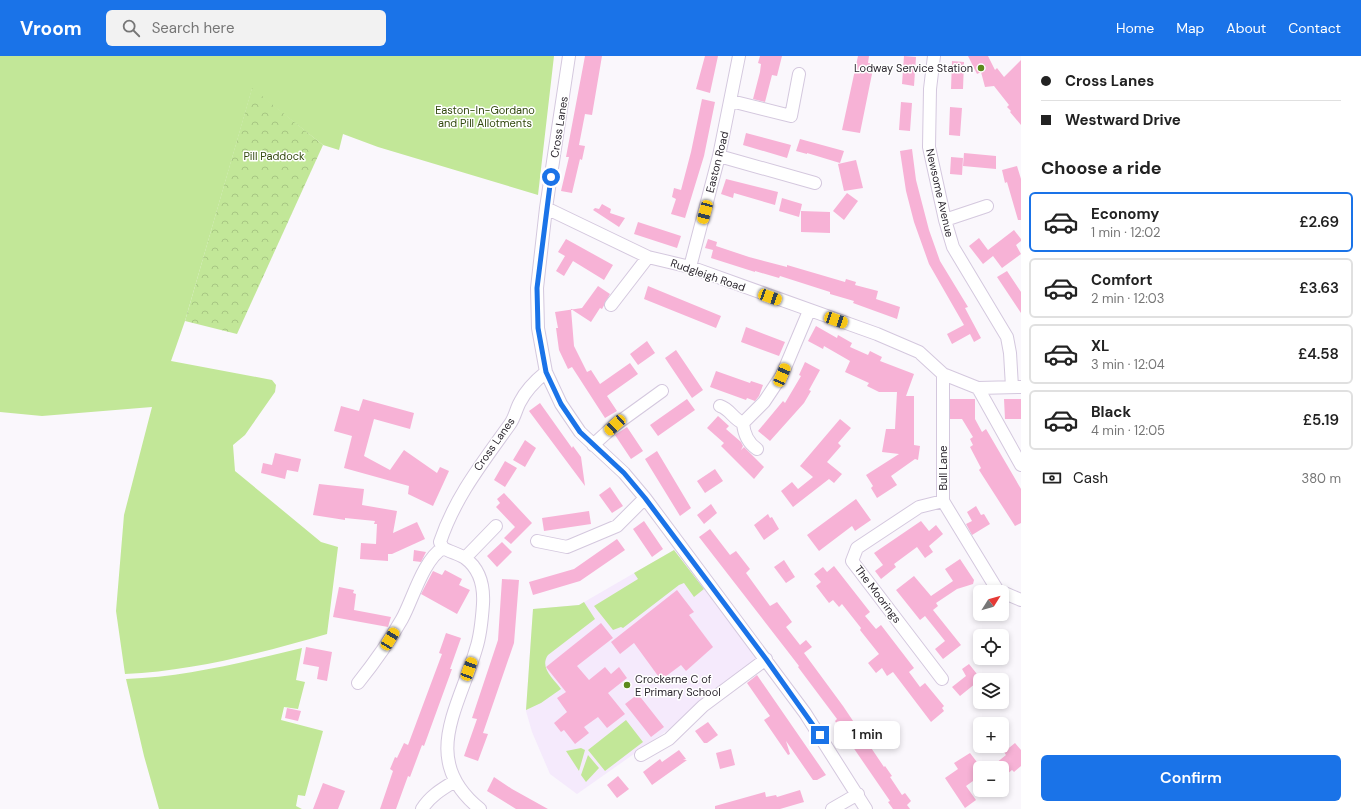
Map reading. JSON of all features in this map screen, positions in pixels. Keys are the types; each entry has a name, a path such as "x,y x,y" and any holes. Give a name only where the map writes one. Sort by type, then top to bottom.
{"street":[{"name":"Cross Lanes","path":"443,548 440,542 447,521 472,475 511,422 520,402 534,382 546,372 538,328 537,288 546,208 569,56"},
{"name":"Easton Road","path":"690,267 719,156 739,56"},
{"name":"Newsome Avenue","path":"934,56 930,89 929,147 945,220 953,247 1007,337 1017,387"},
{"path":"731,101 792,116 799,74"},
{"path":"719,156 815,183"},
{"path":"945,220 987,206"},
{"name":"Rudgleigh Road","path":"546,208 648,257 690,267 809,311 877,334 919,352 943,374 978,388"},
{"path":"611,305 648,257"},
{"path":"743,424 764,402 782,375 809,311"},
{"path":"546,372 561,404 580,432 624,473 645,498 805,713 858,794 866,809"},
{"name":"Bull Lane","path":"943,374 943,501 994,585"},
{"path":"1017,387 978,388 1021,465"},
{"path":"593,445 615,425 662,391"},
{"path":"720,406 727,408 734,418 743,424 748,441 757,449"},
{"path":"537,541 567,547 616,526 645,498"},
{"name":"The Moorings","path":"942,679 852,560 857,548 919,508 943,501"},
{"path":"465,558 496,526"},
{"path":"358,683 381,653 402,618 433,556 443,548 465,558 477,572 482,582 484,593 481,624 476,649 451,718 448,733 449,760 455,782 466,797 480,809"},
{"name":"Bull Lane","path":"1009,595 1021,600"},
{"path":"641,755 673,736 703,706 766,659"},
{"path":"422,809 427,801 437,792 455,782"},
{"path":"832,809 858,794"}],"shaded area":[{"name":"Crockerne C of E Primary School","path":"674,550 758,660 668,730 577,794 550,774 532,732 526,711 533,609 579,605"}],"green space":[{"name":"Easton-In-Gordano and Pill Allotments","path":"0,56 554,56 538,195 378,147 343,134 339,150 323,145 252,89 185,321 171,361 272,380 276,385 275,392 245,435 233,445 235,471 321,542 338,547 327,634 277,648 202,665 125,674 116,611 124,515 152,407 42,416 0,412"},
{"name":"Pill Paddock","path":"252,88 323,145 237,334 185,321"},
{"path":"674,550 704,589 694,597 684,583 679,585 623,628 621,627 613,630 594,606 638,579 634,573"},
{"path":"584,602 595,619 548,655 546,660 545,664 548,673 561,689 541,703 526,710 533,609 579,605"},
{"path":"302,648 296,680 305,682 298,709 284,707 281,720 323,731 305,796 298,795 296,806 302,809 159,809 144,756 126,679 148,678 192,672"},
{"path":"626,720 643,742 605,771 588,750"},
{"path":"581,748 585,750 579,771 566,751"},
{"path":"588,755 599,768 586,782 581,775"}],"building":[{"path":"585,56 602,56 592,115 585,114 579,145 585,146 582,160 580,159 572,193 561,191 569,157 566,157"},
{"path":"705,56 718,56 710,93 696,89"},
{"path":"760,56 782,56 777,76 772,75 765,102 753,99 760,72 761,64 758,63"},
{"path":"858,56 869,56 868,63 874,64 860,133 842,130"},
{"path":"904,56 916,57 914,86 902,84"},
{"path":"968,56 988,56 995,70 997,68 1004,77 1021,60 1021,125 1010,112 1011,111 1007,107 1009,105 994,86 985,87 981,72 977,74"},
{"path":"952,61 964,62 963,89 951,89"},
{"path":"702,99 715,102 704,156 685,218 671,214 676,199 672,197 674,188 681,190"},
{"path":"901,102 912,103 910,131 899,130"},
{"path":"950,107 962,108 960,136 949,135"},
{"path":"746,133 791,145 787,158 743,145"},
{"path":"800,139 844,151 840,163 796,151"},
{"path":"912,149 916,180 929,230 940,261 968,307 965,308 981,338 974,342 970,334 952,344 947,334 964,325 929,264 914,222 906,191 900,151"},
{"path":"964,153 996,156 996,169 963,166"},
{"path":"951,157 963,158 962,175 950,174"},
{"path":"856,160 863,188 844,191 838,164"},
{"path":"1017,166 1021,179 1021,220 1018,220 1002,170"},
{"path":"726,179 778,192 775,205 734,193 733,198 721,194"},
{"path":"847,193 858,201 844,220 833,211"},
{"path":"782,198 802,204 799,217 779,211"},
{"path":"602,204 611,209 610,213 625,218 619,227 593,210 595,208 599,209"},
{"path":"801,211 830,212 830,233 801,232"},
{"path":"638,222 681,236 677,248 634,234"},
{"path":"1014,230 1021,239 1021,241 1016,245 1021,254 1002,268 993,256 983,264 969,246 979,238 988,250"},
{"path":"566,239 613,265 604,280 573,261 564,276 556,271 565,256 558,252"},
{"path":"708,239 717,242 716,246 749,257 787,267 787,265 845,282 846,279 856,282 855,285 878,291 876,299 900,307 897,319 853,303 854,301 830,294 830,292 780,276 779,278 755,272 711,258 713,250 705,248"},
{"path":"1007,271 1021,292 1021,313 997,277"},
{"path":"598,286 610,294 602,309 600,308 591,322 572,310 582,308"},
{"path":"648,286 721,316 716,328 644,299"},
{"path":"571,310 574,346 587,372 591,370 600,384 630,363 638,374 607,396 617,411 605,418 572,367 568,369 559,350 556,328 558,328 555,312"},
{"path":"816,326 837,338 838,335 852,343 850,347 868,355 870,351 882,357 880,361 914,374 906,396 914,396 914,445 920,446 918,460 915,459 891,476 897,485 877,498 871,488 873,486 866,475 899,454 882,452 886,429 895,429 897,392 879,392 867,386 869,383 845,372 850,361 824,346 823,349 808,341"},
{"path":"746,327 785,342 779,356 741,342"},
{"path":"647,341 655,353 638,365 630,354"},
{"path":"676,350 703,390 692,398 665,358"},
{"path":"805,362 820,370 809,390 811,391 804,403 770,441 758,431 783,401 785,403 801,376 799,375"},
{"path":"716,371 750,383 751,381 763,385 759,396 755,401 747,398 746,400 710,387"},
{"path":"363,399 414,413 410,429 374,419 364,456 390,470 404,450 437,473 440,467 449,471 433,506 408,494 409,486 344,468 352,436 334,431 341,406 359,411"},
{"path":"687,399 695,410 658,436 650,425"},
{"path":"950,399 975,399 975,419 982,432 986,429 1021,489 1021,523 1015,526 979,470 981,468 970,447 973,445 970,439 973,437 962,419 950,419"},
{"path":"1004,399 1021,399 1021,419 1005,419"},
{"path":"540,403 572,448 573,446 581,457 585,486 529,411"},
{"path":"718,416 729,426 726,429 741,442 743,446 741,450 744,447 764,467 754,479 721,446 724,443 707,428"},
{"path":"840,419 851,428 838,443 841,446 827,462 842,474 834,483 829,479 793,507 781,491 792,482 798,489 813,477 800,466"},
{"path":"627,427 643,451 631,459 615,435"},
{"path":"525,440 536,448 525,467 513,460"},
{"path":"657,451 691,508 680,516 645,459"},
{"path":"275,453 301,459 298,472 287,470 285,479 261,473 263,463 272,465"},
{"path":"505,461 517,468 505,487 494,480"},
{"path":"715,469 723,481 705,493 697,481"},
{"path":"319,484 364,489 362,505 397,511 393,533 417,522 425,539 392,554 388,554 388,561 360,559 361,543 376,544 377,524 374,524 375,521 345,518 345,520 313,515"},
{"path":"610,487 623,506 612,513 599,495"},
{"path":"504,493 532,523 511,544 504,538 515,527 496,507 500,503 497,499"},
{"path":"856,499 871,520 855,531 852,526 819,551 807,535"},
{"path":"711,504 717,513 704,524 697,515"},
{"path":"976,506 981,515 984,514 990,524 972,535 966,524 972,521 967,512"},
{"path":"589,511 591,524 544,531 542,518"},
{"path":"768,514 770,518 772,517 779,529 764,540 754,525"},
{"path":"644,521 663,549 652,557 633,529"},
{"path":"921,521 929,531 936,525 943,534 929,546 933,552 925,558 917,547 894,564 896,567 881,579 875,571 883,565 874,553"},
{"path":"710,529 730,555 736,551 750,569 746,573 770,606 777,602 792,622 786,627 800,645 806,640 812,647 804,653 843,706 884,767 885,766 892,776 890,777 902,795 905,793 911,801 907,805 910,809 893,809 888,802 890,801 835,721 837,719 798,667 799,666 699,537"},
{"path":"617,539 625,550 580,581 533,595 529,582 574,569"},
{"path":"502,542 512,552 497,567 487,556"},
{"path":"414,550 426,552 421,562 413,561"},
{"path":"960,559 974,580 973,584 957,589 936,603 938,606 933,610 961,645 943,659 935,649 945,641 925,616 920,620 896,590 914,576 931,596 953,581 945,569"},
{"path":"784,560 795,577 786,583 774,567"},
{"path":"834,566 870,612 865,616 876,629 881,625 914,668 909,672 920,687 925,683 944,706 942,708 944,711 931,722 893,672 887,676 882,668 876,673 868,663 879,654 842,604 839,607 833,600 829,603 816,586 821,582 814,574 823,567 827,572"},
{"path":"445,570 462,579 459,585 470,590 457,614 421,594 433,571 442,575"},
{"path":"502,579 519,580 514,643 483,733 488,734 478,761 464,756 477,719 472,718 498,640"},
{"path":"339,587 354,590 353,593 356,594 354,610 391,617 388,627 333,617"},
{"path":"677,590 694,612 689,615 713,647 686,671 681,665 661,680 634,643 620,654 611,642"},
{"path":"601,623 613,638 577,666 589,680 605,667 611,674 619,667 627,678 608,693 625,714 607,728 598,717 584,727 589,733 575,744 564,730 561,732 554,723 567,712 557,698 566,692 546,667"},
{"path":"446,633 461,638 450,669 452,669 424,746 422,745 410,777 408,776 396,809 380,809 393,771 390,769 395,757 397,758 404,743 408,745 442,654 439,653"},
{"path":"306,647 332,652 327,681 317,679 319,667 303,664"},
{"path":"969,664 976,673 973,673 973,685 960,696 952,687 966,676 962,669"},
{"path":"757,675 826,775 817,780 813,780 786,741 790,754 788,755 764,720 770,716 747,683"},
{"path":"638,694 664,727 651,737 625,704"},
{"path":"287,708 301,711 298,721 285,718"},
{"path":"708,722 718,735 707,743 704,743 695,731"},
{"path":"1015,743 1021,750 1021,766 1014,772 1012,770 1009,772 1009,761 999,761 1006,755 1005,753 1009,753 1009,748"},
{"path":"731,749 735,765 720,769 716,753"},
{"path":"679,750 686,759 683,760 687,760 652,785 643,772 660,759 662,762"},
{"path":"970,753 976,761 973,761 973,781 966,786 976,800 965,808 945,778 958,769 954,763"},
{"path":"618,776 629,789 617,798 607,785"},
{"path":"494,777 548,809 516,809 487,791"},
{"path":"323,783 345,791 338,809 313,809"},
{"path":"800,790 804,802 780,809 715,809 715,806 765,792 766,797 776,795 777,797"}],"place":[{"name":"Lodway Service Station","path":"981,68"},
{"name":"Crockerne C of E Primary School","path":"627,685"}],"route":[{"path":"551,177 537,288 538,328 546,372 561,404 580,432 624,473 645,498 742,626 820,735"}]}
